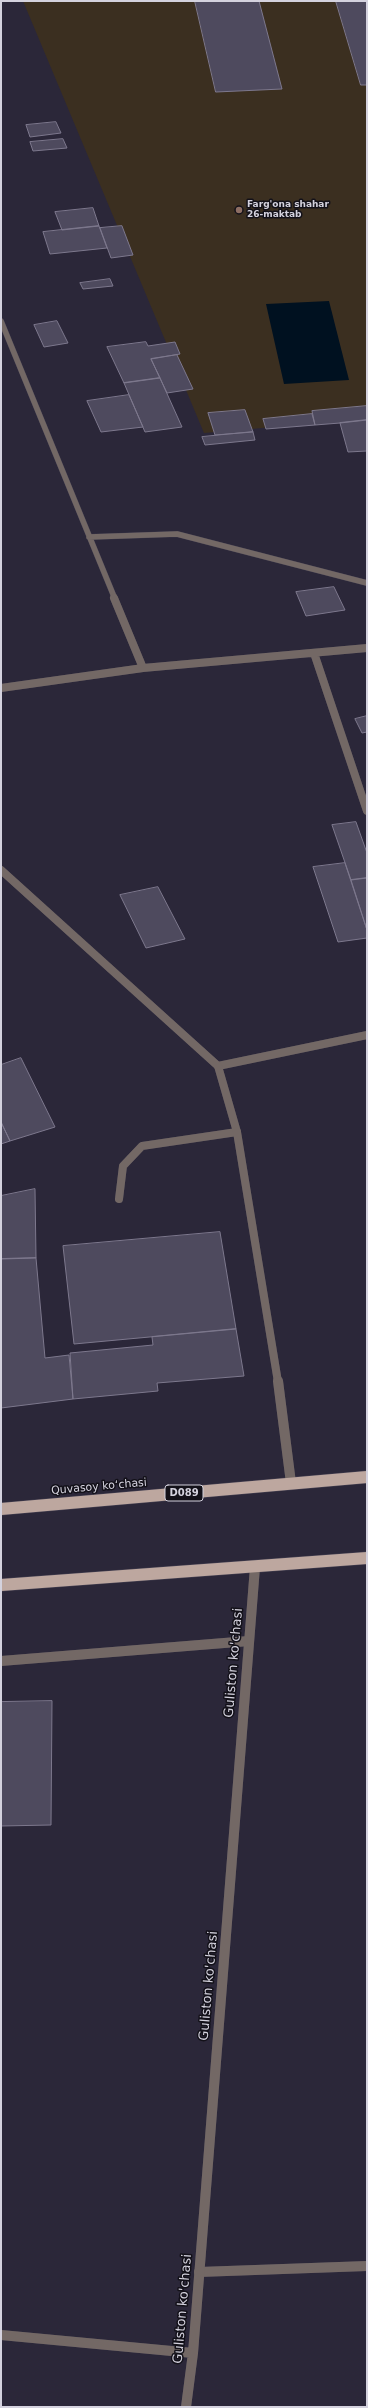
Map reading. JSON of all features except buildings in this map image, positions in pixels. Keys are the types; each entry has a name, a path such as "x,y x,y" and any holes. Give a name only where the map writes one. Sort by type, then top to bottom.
{"main road":[{"name":"Quvasoy koʻchasi","path":"1,1509 367,1477"},
{"path":"1,1585 367,1558"}],"street":[{"path":"1,321 143,668"},
{"path":"90,537 177,534 367,582"},
{"path":"1,688 143,668 367,648"},
{"path":"314,653 367,811"},
{"path":"1,870 218,1066 237,1132 277,1376 291,1483"},
{"path":"218,1066 367,1035"},
{"path":"119,1199 123,1166 142,1146 237,1132"},
{"name":"Guliston ko'chasi","path":"186,2407 193,2353 255,1567"},
{"path":"1,1661 249,1641"},
{"path":"199,2272 367,2266"},
{"path":"1,2335 193,2353"}],"shaded area":[{"name":"Farg'ona shahar 26-maktab","path":"23,1 367,1 367,419 204,433"}],"water":[{"path":"329,301 349,380 284,384 266,304"}],"place":[{"name":"Farg'ona shahar 26-maktab","path":"239,210"}]}
